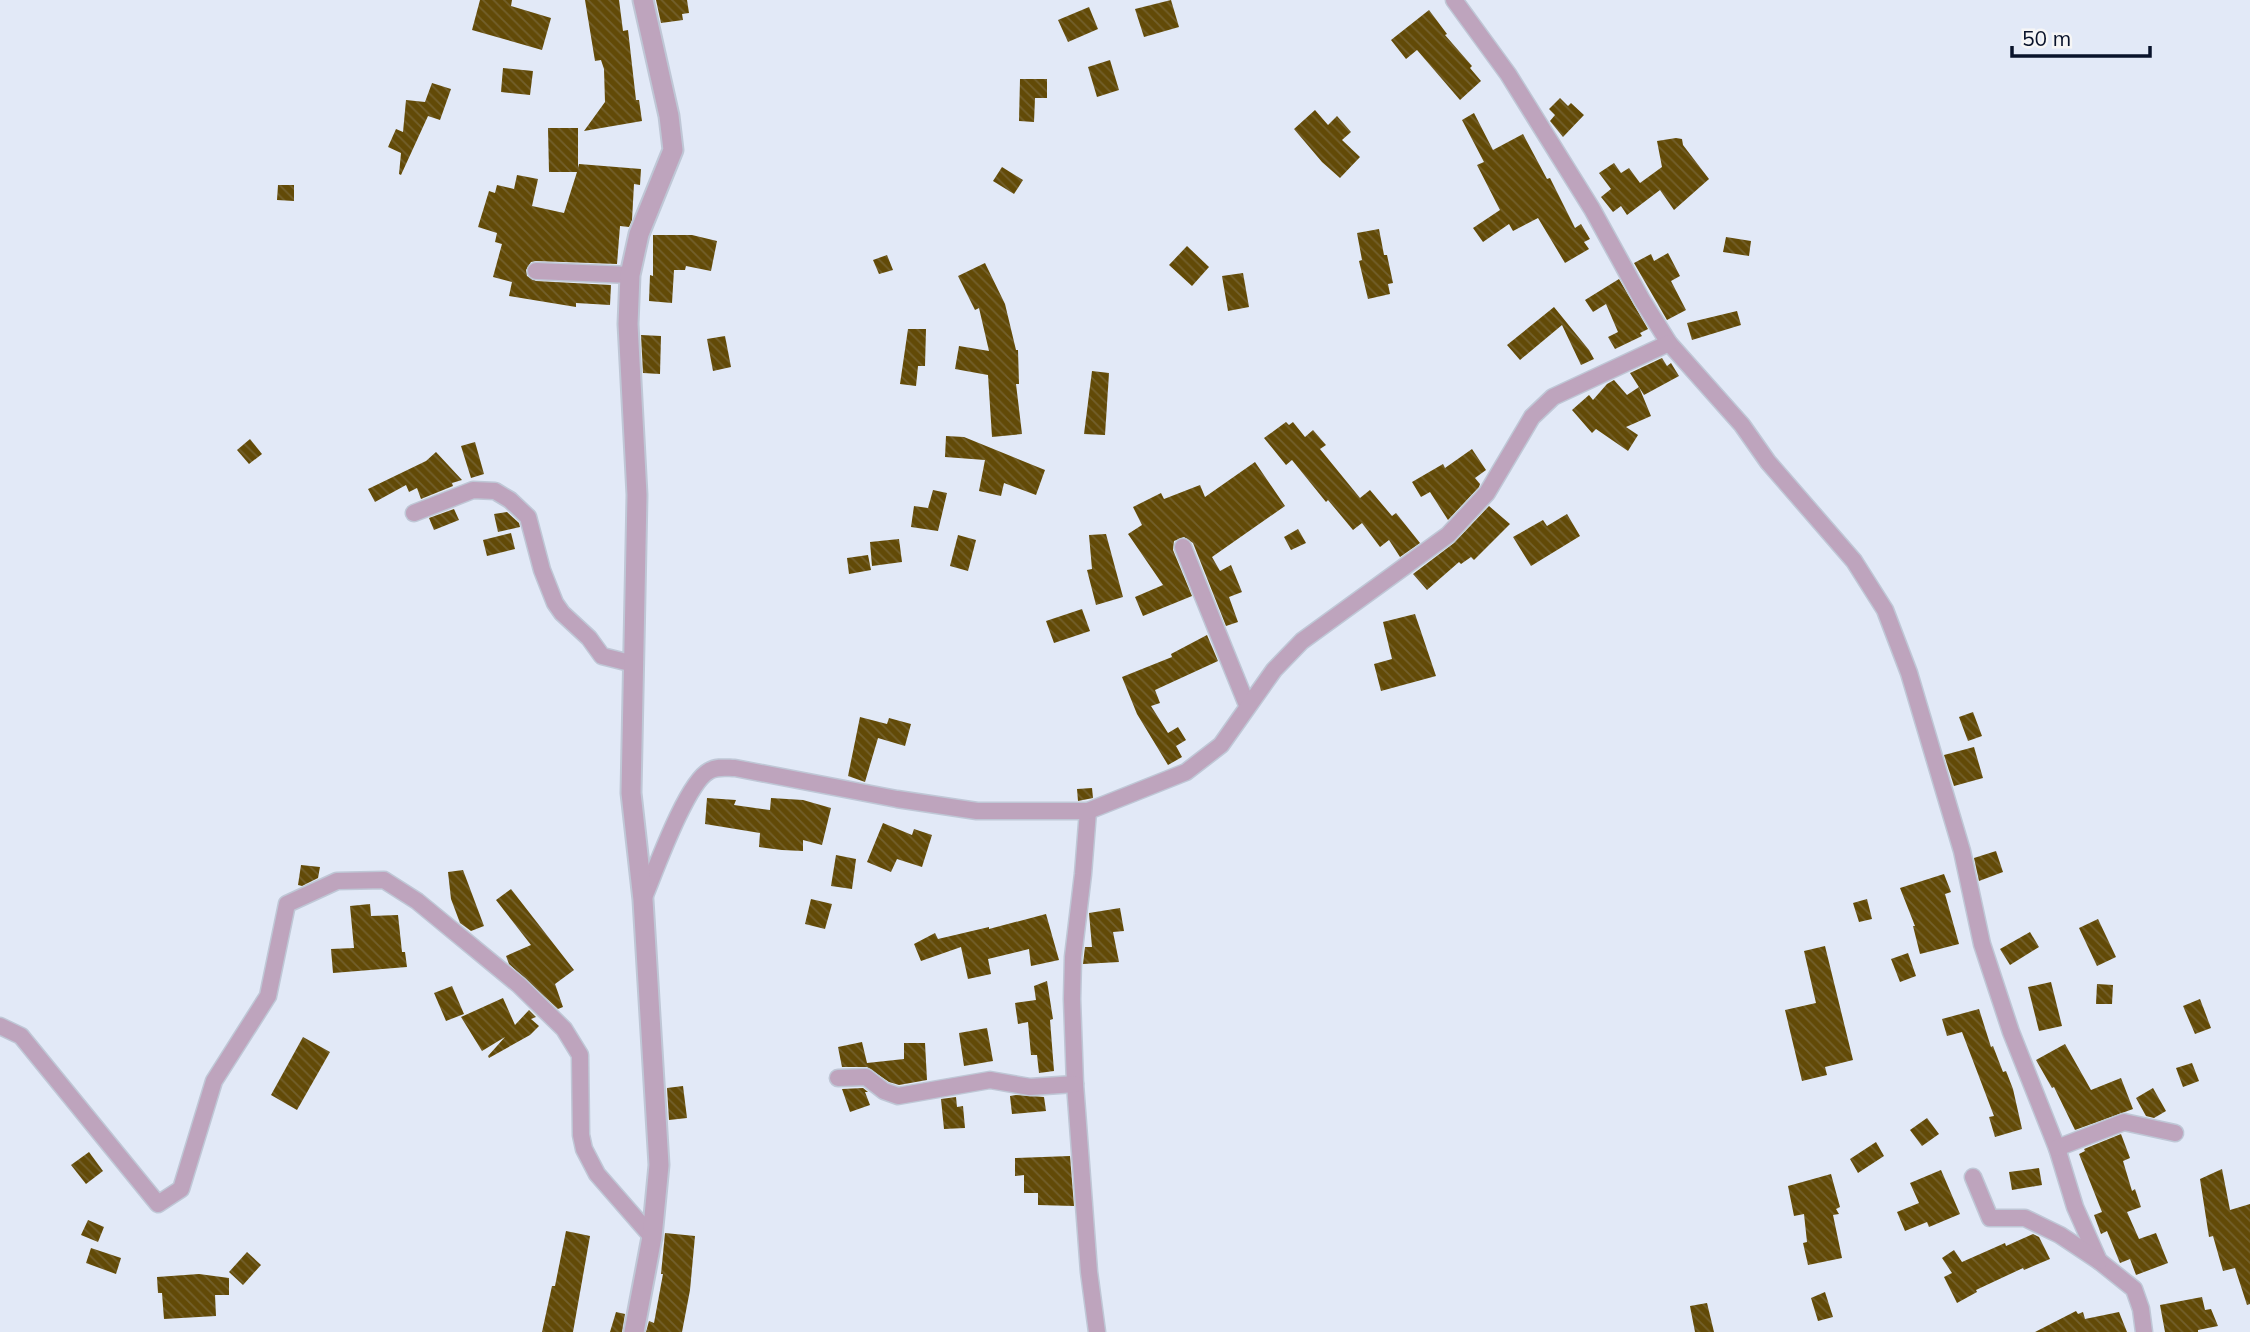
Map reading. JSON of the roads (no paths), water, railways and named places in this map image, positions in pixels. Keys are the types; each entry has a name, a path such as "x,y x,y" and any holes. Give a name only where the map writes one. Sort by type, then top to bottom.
{"street":[{"path":"635,1332 652,1237 659,1165 643,900 631,793 637,495 628,344 630,275 639,234 673,150 669,116 643,0"},
{"path":"1454,0 1507,74 1592,209 1669,343 1742,425 1768,462 1854,561 1885,610 1909,673 1962,851 1986,956 2011,1032 2057,1148 2075,1207 2099,1261"},
{"path":"536,271 630,275"},
{"path":"643,900 692,790 701,777 710,770 721,767 977,811 1088,811 1186,772 1222,745 1248,705 1287,654 1301,641 1448,535 1487,493 1532,417 1553,397 1669,343"},
{"path":"414,513 473,490 495,491 510,499 527,517 542,570 555,603 562,613 589,638 602,656 634,664"},
{"path":"1183,547 1248,705"},
{"path":"1088,811 1073,957 1075,1084 1089,1272 1097,1332"},
{"path":"0,1026 21,1036 158,1204 181,1189 214,1081 268,996 286,904 337,881 384,880 417,901 519,985 564,1030 580,1055 583,1149 597,1174 652,1237"},
{"path":"838,1078 866,1077 874,1080 884,1091 898,1096 990,1080 1036,1088 1075,1084"},
{"path":"2057,1148 2124,1122 2175,1133"},
{"path":"1973,1177 1990,1218 2025,1218 2060,1235 2134,1289 2141,1308 2144,1332"}]}
